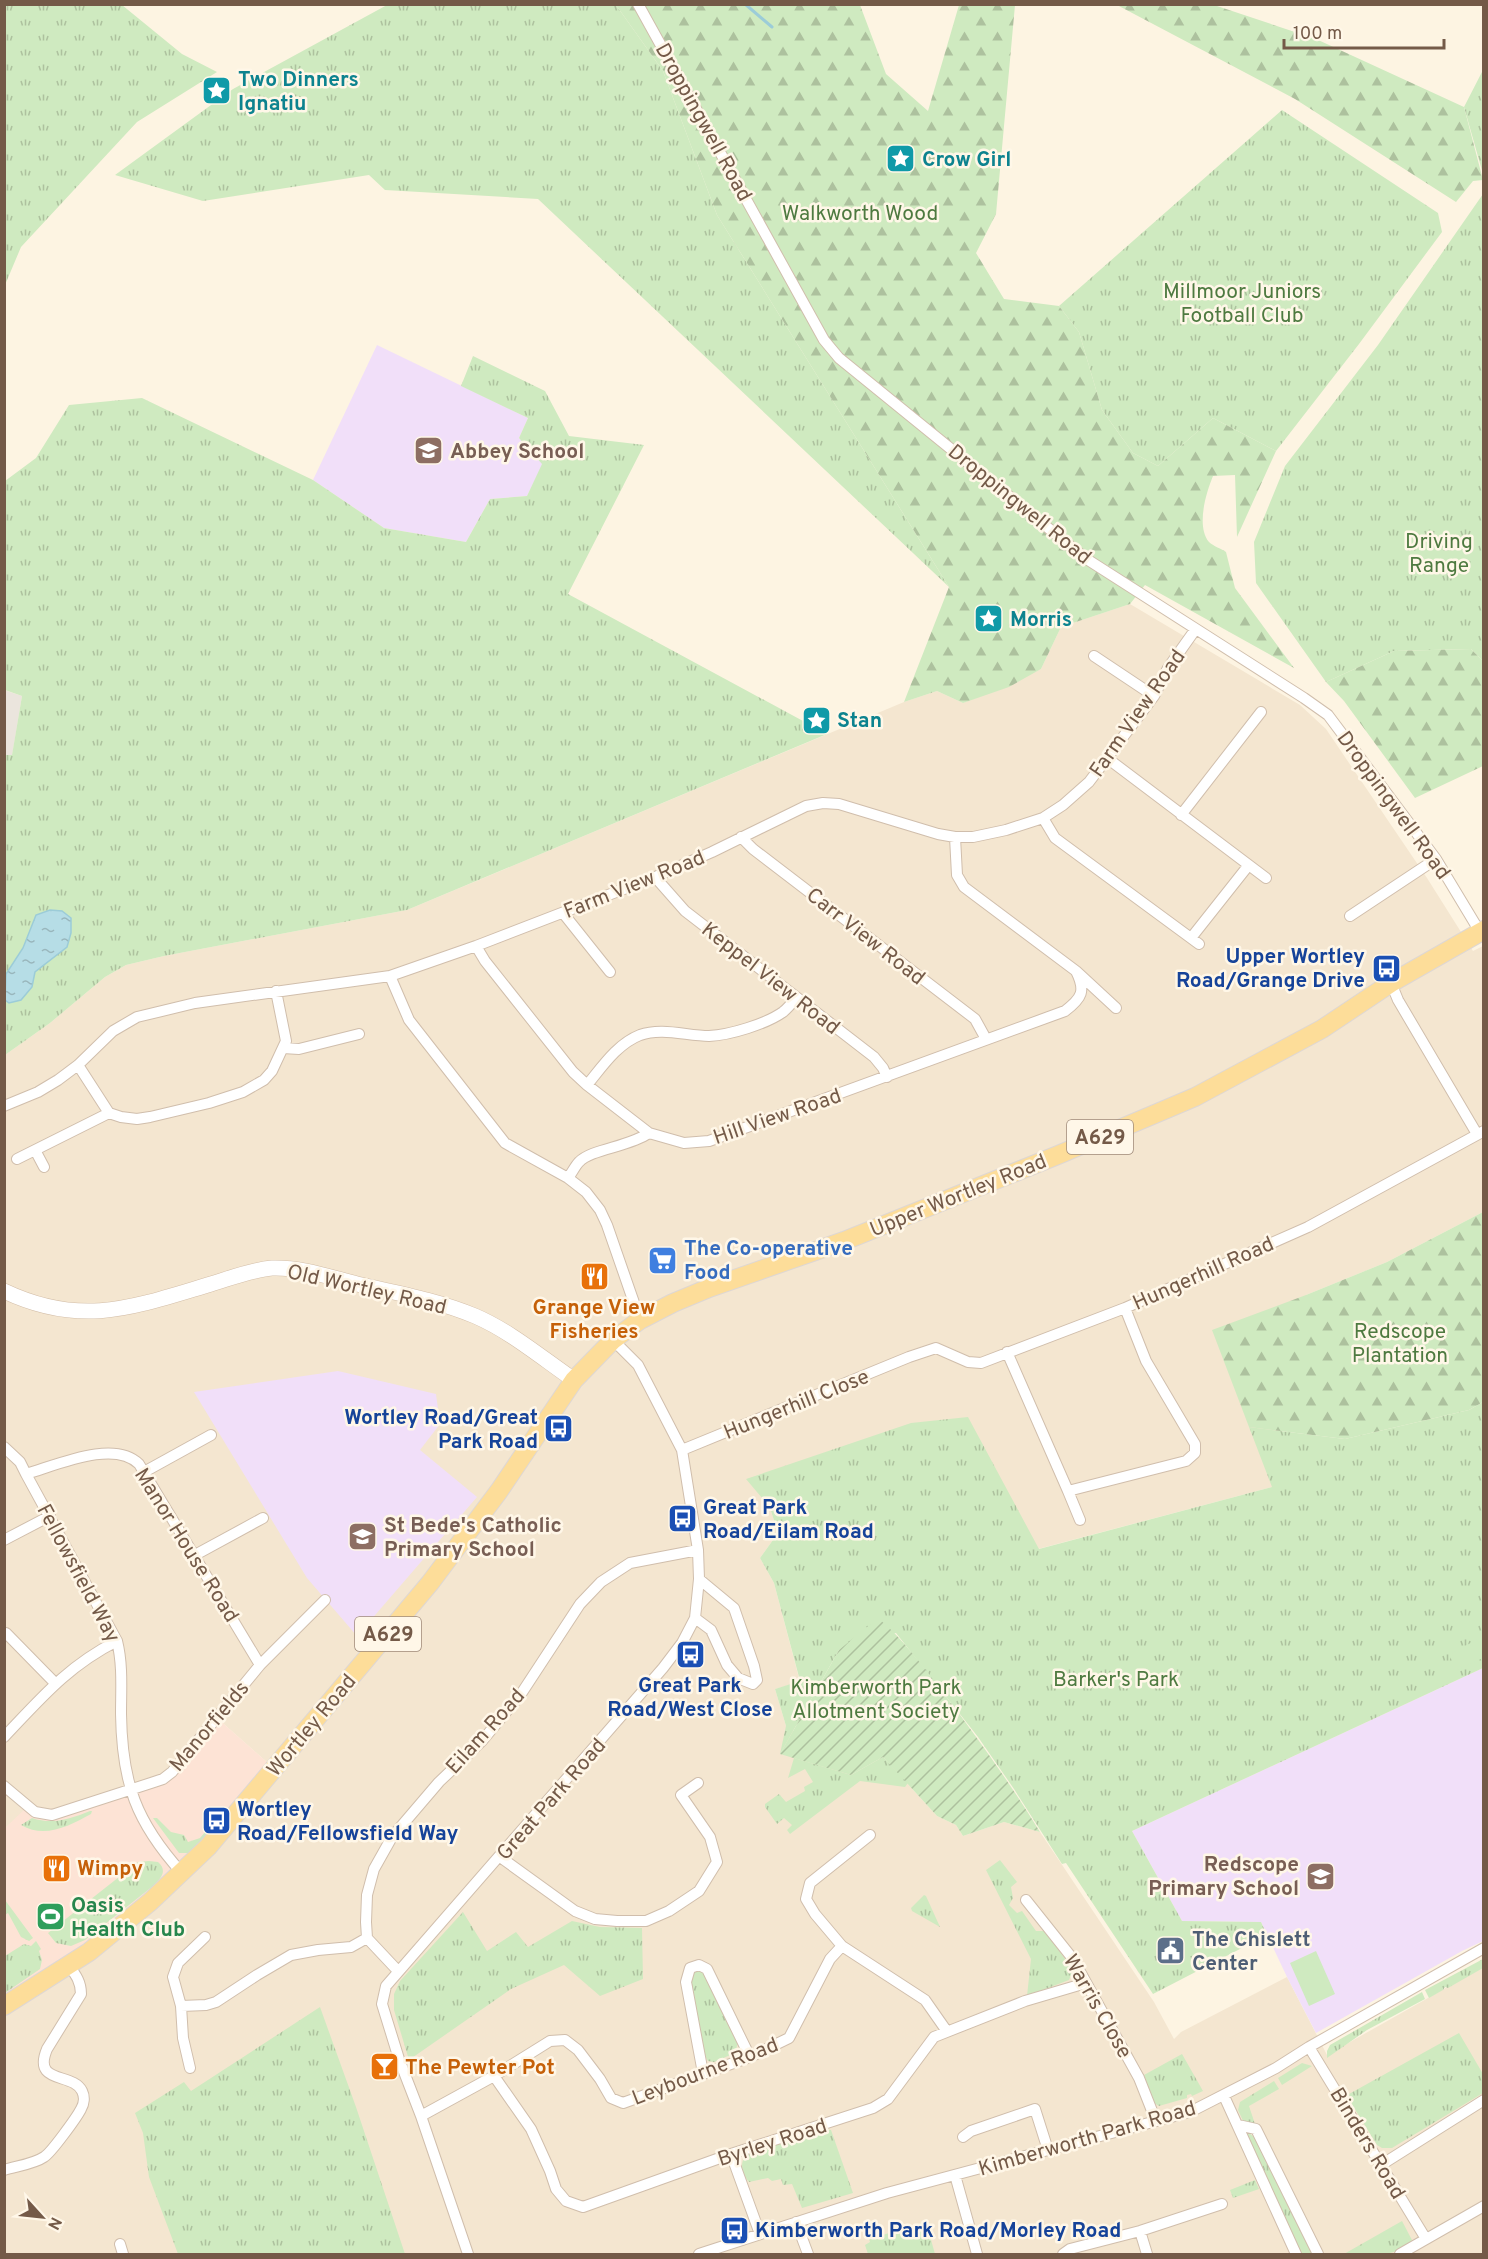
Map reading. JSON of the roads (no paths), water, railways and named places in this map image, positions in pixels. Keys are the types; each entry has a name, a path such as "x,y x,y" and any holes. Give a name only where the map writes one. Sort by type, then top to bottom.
{"main road":[{"name":"Upper Wortley Road","path":"613,1340 640,1320 708,1288 844,1241 1050,1158 1195,1096 1322,1029 1391,983 1482,931"},
{"name":"Wortley Road","path":"4,2006 69,1966 117,1930 182,1874 238,1812 456,1551 500,1491 574,1380 613,1340"}],"street":[{"name":"Droppingwell Road","path":"638,4 824,340 839,358 1085,558 1328,715 1436,859 1482,931"},
{"name":"Farm View Road","path":"4,1106 38,1092 78,1065 113,1031 137,1017 195,1003 390,976 476,946 655,877 806,806 823,803 839,804 938,834 956,837 973,837 1043,818 1063,805 1089,782 1154,696 1168,668 1196,630"},
{"path":"1094,656 1154,696"},
{"path":"1181,815 1261,712"},
{"path":"1107,758 1266,878"},
{"path":"1043,818 1054,838 1196,941 1248,866"},
{"name":"Carr View Road","path":"741,837 753,849 975,1019 986,1039"},
{"path":"956,837 957,875 964,887 1076,971 1116,1008"},
{"path":"1350,916 1436,859"},
{"name":"Keppel View Road","path":"655,877 685,912 874,1057 887,1077"},
{"path":"563,913 610,972"},
{"name":"Hill View Road","path":"476,946 485,961 573,1072 649,1133 684,1143 709,1141 1065,1011 1076,1002 1082,991 1082,982 1076,971"},
{"path":"390,976 410,1020 505,1143 568,1178 586,1192 600,1210 608,1225 640,1320"},
{"path":"1391,983 1398,1000 1480,1133"},
{"path":"78,1065 109,1113 120,1117 137,1119 209,1103 243,1092 264,1080 277,1063 286,1041 276,991"},
{"path":"587,1085 626,1042 643,1034 687,1033 708,1036 727,1033 768,1020 785,1011 796,998"},
{"path":"283,1048 299,1049 354,1038"},
{"path":"17,1159 109,1113"},
{"path":"568,1178 580,1160 591,1154 631,1144 649,1133"},
{"name":"Hungerhill Road","path":"909,1357 936,1348 968,1362 981,1363 1125,1308 1308,1227 1480,1133"},
{"path":"35,1150 44,1167"},
{"name":"Old Wortley Road","path":"4,1291 43,1307 62,1311 103,1311 175,1295 249,1272 272,1268 301,1270 431,1302 475,1316 495,1326 574,1380"},
{"path":"1068,1491 1186,1461 1195,1454 1195,1444 1146,1361 1125,1308"},
{"name":"Great Park Road","path":"468,2254 399,2059 382,2004 386,1986 663,1668 682,1643 695,1618 699,1579 698,1550 682,1450 638,1365 613,1340"},
{"path":"1007,1352 1080,1520"},
{"name":"Hungerhill Close","path":"682,1450 909,1357"},
{"path":"144,1472 211,1436"},
{"name":"Fellowsfield Way","path":"4,1447 20,1462 27,1474 117,1641 121,1672 122,1743 129,1788 145,1824 182,1874"},
{"name":"Manor House Road","path":"27,1474 97,1454 124,1454 133,1458 195,1555 260,1665"},
{"path":"4,1540 50,1516"},
{"path":"195,1555 263,1518"},
{"name":"Eilam Road","path":"367,1938 366,1895 374,1869 392,1837 439,1782 482,1741 521,1694 580,1604 601,1582 630,1563 698,1550"},
{"path":"695,1618 711,1630 728,1665 738,1678 753,1684 757,1680 754,1666 734,1608 699,1579"},
{"name":"Manorfields","path":"4,1786 35,1812 52,1815 86,1805 129,1788 163,1779 172,1772 260,1665 326,1600"},
{"path":"6,1633 55,1683"},
{"path":"4,1737 55,1683 81,1662 117,1641"},
{"path":"500,1857 575,1911 595,1919 646,1921 669,1911 699,1891 717,1862 710,1837 681,1795 698,1783"},
{"path":"870,1835 810,1883 806,1899 815,1914 842,1946 926,2000 946,2030"},
{"name":"Warris Close","path":"1026,1900 1059,1939 1086,1983 1139,2078 1156,2121"},
{"path":"190,2068 183,2038 181,2006 173,1983 174,1970 184,1956 205,1937"},
{"path":"181,2006 207,2005 216,2002 291,1955 351,1947 367,1938 398,1971"},
{"name":"Leybourne Road","path":"421,2116 494,2076 550,2041 565,2040 578,2050 600,2079 610,2098 623,2103 750,2057 789,2038 830,1959 842,1946"},
{"name":"Kimberworth Park Road","path":"699,2254 853,2203 1190,2112 1276,2068 1484,1948"},
{"path":"703,2073 686,1982 690,1968 699,1965 707,1969 750,2057"},
{"path":"4,2170 44,2158 82,2108 83,2093 78,2086 53,2076 44,2064 47,2049 81,1994 81,1985 69,1966"},
{"name":"Byrley Road","path":"494,2076 531,2128 556,2189 566,2200 583,2207 731,2154 873,2108 888,2099 934,2037 946,2030 1025,2001 1086,1983"},
{"name":"Binders Road","path":"1309,2047 1426,2239"},
{"path":"1224,2096 1296,2254"},
{"path":"1381,2165 1484,2100"},
{"path":"963,2137 971,2131 1035,2109 1048,2150"},
{"path":"1238,2125 1256,2129 1318,2254"},
{"path":"731,2154 760,2234"},
{"path":"955,2175 977,2254"},
{"path":"1063,2254 1070,2249 1140,2231 1222,2204"},
{"path":"1400,2254 1484,2206"},
{"path":"796,2222 808,2254"},
{"path":"1140,2231 1147,2254"}],"water":[{"path":"50,910 62,911 71,918 71,933 67,947 35,972 32,987 21,1000 9,1003 5,1000 6,974 23,948 36,915"}],"waterway":[{"path":"745,4 772,27"}],"place":[{"name":"Two Dinners Ignatiu","path":"217,91"},
{"name":"Crow Girl","path":"901,159"},
{"name":"Abbey School","path":"429,451"},
{"name":"Morris","path":"989,619"},
{"name":"Stan","path":"816,720"},
{"name":"Upper Wortley Road/Grange Drive","path":"1386,968"},
{"name":"The Co-operative Food","path":"663,1260"},
{"name":"Grange View Fisheries","path":"594,1276"},
{"name":"Wortley Road/Great Park Road","path":"559,1429"},
{"name":"Great Park Road/Eilam Road","path":"682,1519"},
{"name":"St Bede's Catholic Primary School","path":"363,1537"},
{"name":"Great Park Road/West Close","path":"690,1654"},
{"name":"Wortley Road/Fellowsfield Way","path":"216,1821"},
{"name":"Wimpy","path":"56,1868"},
{"name":"Redscope Primary School","path":"1320,1876"},
{"name":"Oasis Health Club","path":"50,1917"},
{"name":"The Chislett Center","path":"1171,1951"},
{"name":"The Pewter Pot","path":"384,2067"},
{"name":"Kimberworth Park Road/Morley Road","path":"734,2230"}],"park label":[{"name":"Walkworth Wood","path":"860,213"},
{"name":"Millmoor Juniors Football Club","path":"1242,303"},
{"name":"Driving Range","path":"1439,553"},
{"name":"Redscope Plantation","path":"1400,1343"},
{"name":"Barker's Park","path":"1116,1679"},
{"name":"Kimberworth Park Allotment Society","path":"876,1699"}]}
